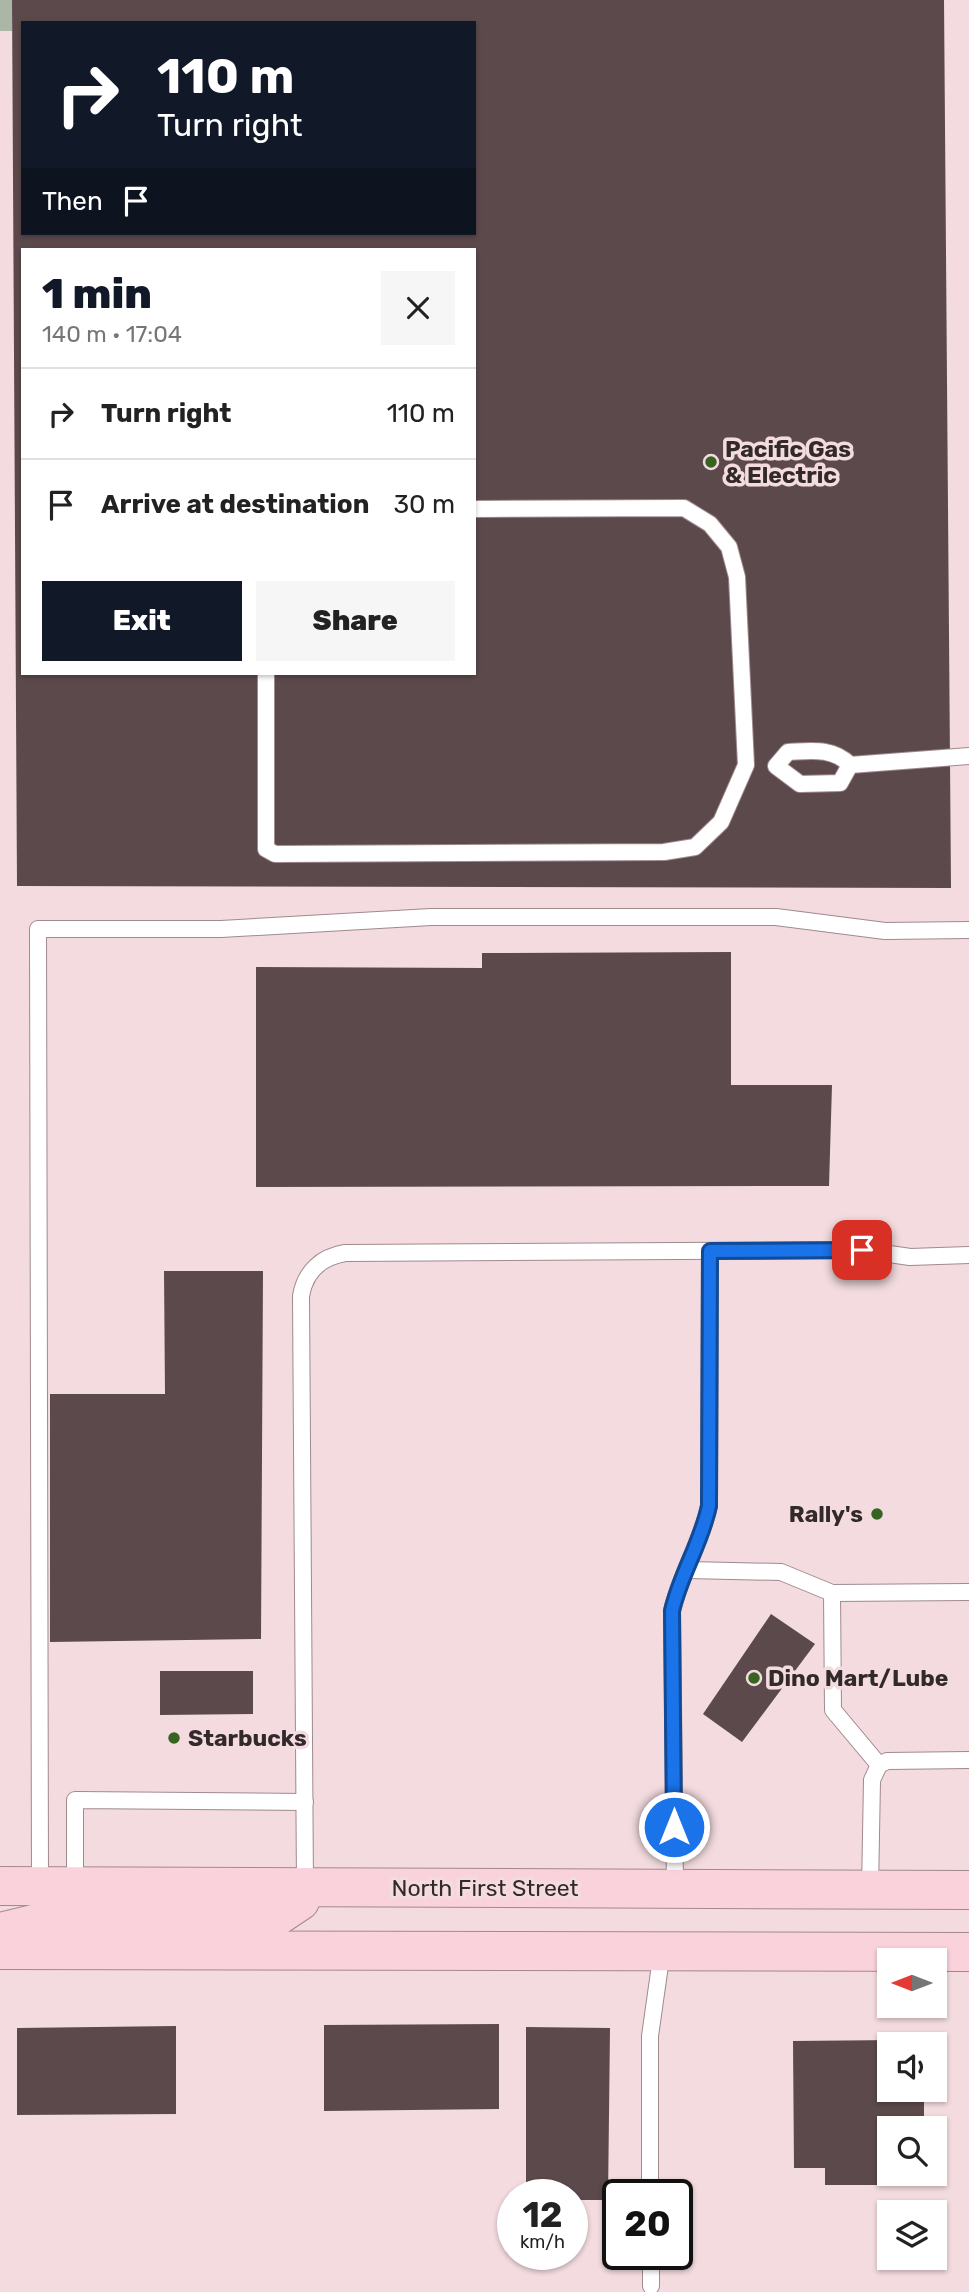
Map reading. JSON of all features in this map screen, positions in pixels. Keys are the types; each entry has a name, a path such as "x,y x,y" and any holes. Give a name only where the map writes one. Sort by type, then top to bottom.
{"main road":[{"name":"North First Street","path":"0,1886 969,1890"},
{"path":"0,1932 50,1920 269,1918 289,1911 300,1901 305,1887"},
{"path":"0,1950 969,1952"}],"lane":[{"path":"266,675 266,849 275,854 664,852 695,847 721,822 746,765 737,576 729,547 710,524 684,508 476,509"},
{"path":"776,766 788,752 814,751 840,754 850,765"},
{"path":"850,765 969,756"},
{"path":"746,765 776,766 800,784 840,783 850,765"},
{"path":"57,1886 38,929 221,929 431,917 776,917 885,931 969,930"},
{"path":"305,1887 301,1296 309,1273 331,1255 345,1252 862,1250 910,1257 969,1255"},
{"path":"675,1889 672,1611 676,1593 703,1533 709,1506 710,1251"},
{"path":"688,1570 781,1572 832,1593 969,1592"},
{"path":"832,1593 833,1710 879,1765"},
{"path":"870,1889 872,1780 879,1765 887,1761 969,1760"},
{"path":"57,1886 75,1800 305,1802"},
{"path":"650,2179 650,2036 663,1951"},
{"path":"650,2270 651,2286"}],"green space":[{"path":"0,0 12,0 12,31 0,31"}],"building":[{"name":"Pacific Gas & Electric","path":"12,0 944,0 951,888 17,886"},
{"path":"731,952 731,1085 832,1085 829,1186 256,1187 256,967 482,968 482,953"},
{"path":"164,1271 263,1271 261,1639 50,1642 50,1394 165,1394"},
{"path":"771,1614 815,1644 742,1742 703,1714"},
{"path":"160,1671 253,1671 253,1714 160,1715"},
{"path":"499,2024 499,2109 324,2111 324,2025"},
{"path":"176,2026 176,2114 17,2115 17,2028"},
{"path":"526,2027 610,2028 608,2179 602,2179 602,2200 588,2200 588,2179 526,2179"},
{"path":"877,2040 877,2102 924,2102 924,2116 877,2116 877,2185 825,2185 825,2168 794,2168 793,2041"}],"place":[{"name":"Pacific Gas & Electric","path":"711,462"},
{"name":"Rally's","path":"877,1514"},
{"name":"Dino Mart/Lube","path":"754,1678"},
{"name":"Starbucks","path":"174,1738"}],"route":[{"path":"674,1827 672,1611 676,1593 703,1533 709,1506 710,1251 862,1250"}]}
